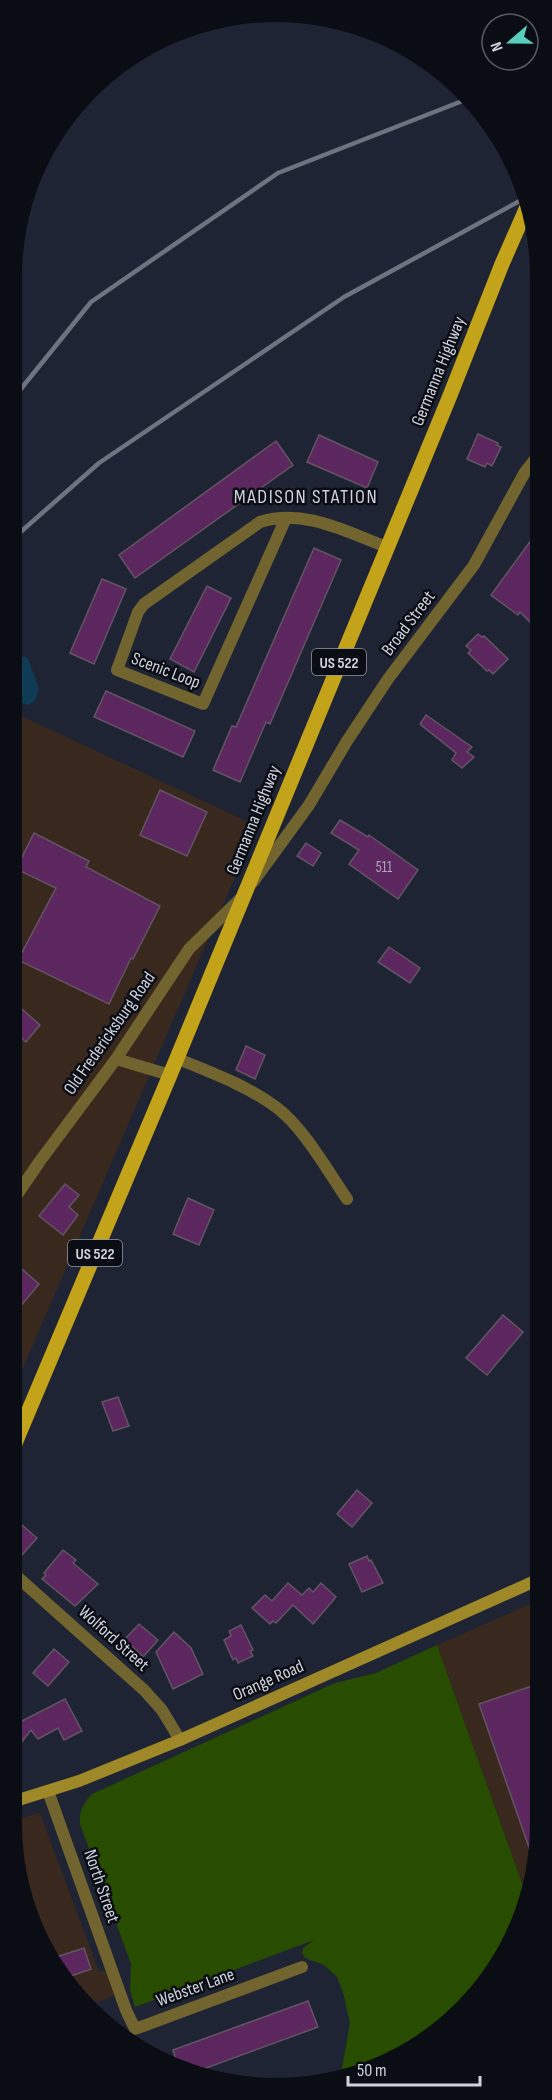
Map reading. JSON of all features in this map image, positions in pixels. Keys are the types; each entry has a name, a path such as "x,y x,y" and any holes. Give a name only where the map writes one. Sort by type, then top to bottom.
{"main road":[{"name":"Germanna Highway","path":"22,1427 170,1075 449,398 501,264 523,217"},
{"name":"Orange Road","path":"22,1799 79,1781 180,1740 530,1584"}],"street":[{"name":"Broad Street","path":"243,896 309,805 347,741 388,679 474,565 530,466"},
{"name":"Scenic Loop","path":"285,518 203,704 117,670 138,612 144,604 264,520 285,518 309,519 387,547"},
{"name":"Old Fredericksburg Road","path":"22,1187 116,1059 189,949 243,896"},
{"path":"176,1058 232,1081 277,1108 307,1140 347,1198"},
{"path":"116,1059 170,1075"},
{"name":"Wolford Street","path":"22,1581 144,1690 162,1710 180,1740"},
{"name":"North Street","path":"48,1791 120,1994"},
{"name":"Webster Lane","path":"120,1994 135,2028 302,1967"}],"shaded area":[{"path":"22,716 257,826 22,1370"},
{"path":"530,1604 530,1824 522,1884 437,1645"},
{"path":"40,1813 99,1972 112,1968 120,1994 97,2003 85,1991 56,1951 31,1890 27,1873 22,1818"}],"green space":[{"path":"437,1645 522,1884 510,1921 487,1965 467,1991 443,2015 417,2035 373,2058 342,2069 350,2023 337,1977 324,1965 305,1958 302,1953 303,1948 314,1940 135,2007 130,1990 131,1964 80,1824 84,1804 92,1794 335,1683 376,1673"}],"water":[{"path":"22,656 27,657 39,689 35,701 28,705 22,703"}],"building":[{"path":"478,434 498,443 497,445 501,447 492,466 487,463 485,467 467,459"},
{"path":"319,435 378,462 367,488 307,462"},
{"path":"276,441 293,465 135,578 119,555"},
{"path":"530,542 530,622 520,612 518,615 491,595"},
{"path":"314,548 341,560 270,724 266,722 240,782 213,770 232,726 236,727"},
{"path":"102,579 126,589 94,664 70,653"},
{"path":"207,586 231,598 194,672 170,659"},
{"path":"478,634 484,636 508,659 493,674 468,653 471,650 466,646"},
{"path":"106,691 195,731 183,757 94,717"},
{"path":"426,715 472,747 467,752 474,757 462,768 452,760 456,753 420,724"},
{"path":"160,790 207,812 187,856 140,835"},
{"path":"340,820 368,837 369,835 418,870 398,899 349,864 359,850 331,833"},
{"path":"34,833 89,861 86,867 160,906 109,1004 22,962 22,952 56,888 22,872 22,857"},
{"path":"306,843 321,853 313,866 297,856"},
{"path":"389,947 420,968 410,983 378,962"},
{"path":"22,1009 40,1025 26,1042 22,1039"},
{"path":"246,1046 265,1055 255,1079 236,1070"},
{"path":"65,1184 79,1195 69,1207 78,1215 63,1235 39,1216"},
{"path":"188,1198 214,1210 199,1245 173,1234"},
{"path":"22,1269 39,1284 22,1304"},
{"path":"503,1315 523,1332 487,1375 466,1358"},
{"path":"118,1397 129,1426 113,1431 102,1402"},
{"path":"357,1490 372,1503 352,1527 337,1514"},
{"path":"22,1525 37,1538 22,1555"},
{"path":"63,1550 76,1560 73,1563 98,1584 75,1606 42,1579 46,1575 44,1573"},
{"path":"367,1556 383,1583 362,1592 349,1564"},
{"path":"288,1583 302,1595 309,1588 313,1592 321,1583 336,1597 313,1624 293,1605 276,1623 273,1621 270,1624 252,1608 265,1595 272,1601"},
{"path":"139,1624 158,1640 143,1657 125,1639"},
{"path":"241,1625 253,1650 250,1651 253,1656 238,1663 236,1658 233,1660 224,1640 231,1636 229,1631"},
{"path":"174,1632 191,1648 203,1674 173,1689 156,1652"},
{"path":"54,1649 69,1662 48,1686 33,1673"},
{"path":"530,1687 528,1846 479,1704"},
{"path":"65,1699 82,1731 64,1740 58,1728 38,1739 31,1730 22,1741 22,1721"},
{"path":"84,1948 91,1969 73,1975 59,1956"},
{"path":"308,2001 318,2027 207,2068 175,2056 173,2050"}],"railway":[{"path":"22,388 91,302 278,173 460,102"},
{"path":"22,531 99,463 344,297 518,202"}],"district":[{"name":"MADISON STATION","path":"306,496"}]}
